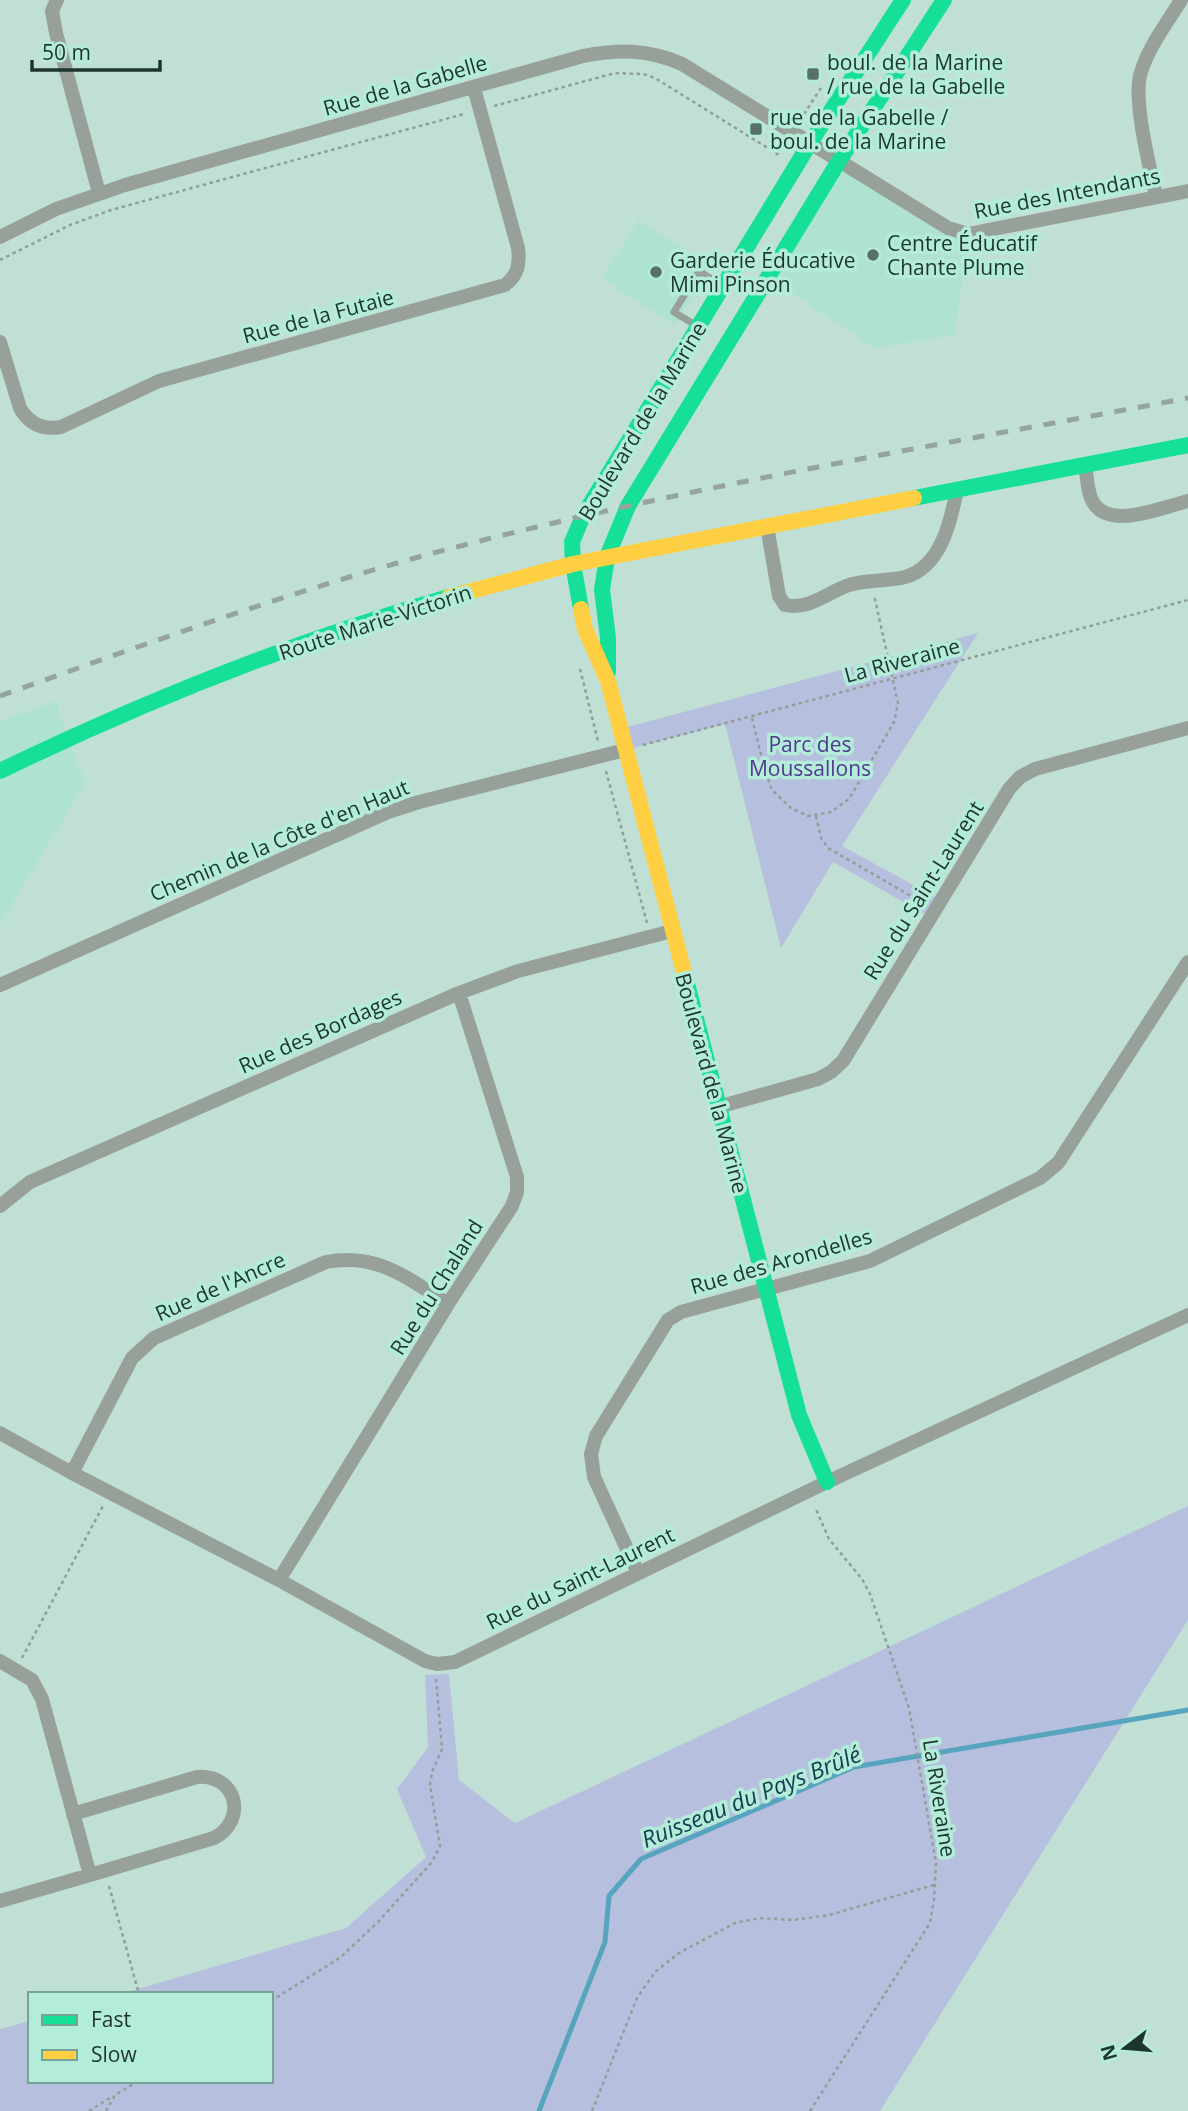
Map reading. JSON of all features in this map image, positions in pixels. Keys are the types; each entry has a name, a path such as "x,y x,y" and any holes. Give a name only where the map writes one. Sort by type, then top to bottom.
{"street":[{"path":"57,0 52,11 56,33 99,193"},
{"name":"Boulevard de la Marine","path":"608,681 608,638 602,590 607,557 628,506 737,295 810,143 903,0"},
{"name":"Boulevard de la Marine","path":"827,1482 799,1415 608,681 585,629 573,564 572,542 583,516 698,327 737,295 839,161 944,0"},
{"path":"1156,197 1139,103 1139,75 1150,50 1181,0"},
{"name":"Rue de la Gabelle","path":"0,237 56,209 99,193 583,56 623,50 638,50 682,64 810,143"},
{"name":"Rue de la Futaie","path":"0,342 24,416 37,425 61,427 159,381 505,285 519,266 518,248 474,88"},
{"name":"Rue des Intendants","path":"810,143 948,228 968,234 1188,191"},
{"name":"Route Marie-Victorin","path":"0,771 134,708 286,649 408,609 573,564 1188,445"},
{"path":"1085,465 1092,499 1101,511 1111,516 1125,517 1188,500"},
{"path":"766,526 779,596 785,606 796,607 847,585 905,577 923,570 951,522 957,489"},
{"name":"Rue du Saint-Laurent","path":"718,1107 818,1079 843,1061 1009,789 1020,777 1035,769 1188,728"},
{"name":"Chemin de la Côte d'en Haut","path":"0,985 388,812 625,750"},
{"name":"Rue des Bordages","path":"0,1206 30,1182 459,993 518,971 672,931"},
{"name":"Rue des Arondelles","path":"638,1573 594,1478 591,1454 596,1436 668,1320 681,1312 870,1261 1040,1178 1058,1163 1188,962"},
{"name":"Rue du Chaland","path":"279,1580 512,1206 517,1192 517,1177 459,993"},
{"name":"Rue de l'Ancre","path":"72,1473 132,1358 154,1338 326,1262 345,1258 367,1260 387,1266 449,1304"},
{"name":"Rue du Saint-Laurent","path":"437,1664 455,1662 827,1482 1188,1315"},
{"path":"0,1433 279,1580 425,1661 437,1664"},
{"path":"0,1661 32,1680 42,1699 90,1874"},
{"path":"0,1901 214,1838 225,1832 234,1814 231,1794 226,1785 218,1779 197,1777 73,1814"}],"lane":[{"path":"698,327 674,312 699,271 737,295"}],"path":[{"path":"0,260 82,220 154,198"},
{"path":"752,716 772,790 791,808 808,816 815,815 831,812 849,799 894,722 898,703 871,581"},
{"name":"La Riveraine","path":"625,750 1188,600"},
{"path":"602,756 651,937"},
{"path":"815,815 821,838 828,848 934,910"},
{"path":"16,1670 110,1493"},
{"name":"La Riveraine","path":"810,2111 930,1923 936,1863 909,1708 870,1594 862,1579 829,1539 814,1505"},
{"path":"273,2000 341,1957 378,1922 432,1862 440,1846 430,1785 432,1772 442,1749 435,1685 437,1664"},
{"path":"105,1870 138,1992"},
{"path":"592,2111 637,1998 654,1972 679,1953 735,1923 760,1918 793,1920 828,1915 935,1885"},
{"path":"89,2111 135,2083"},
{"path":"106,2111 115,2095"}],"shaded area":[{"name":"Centre Éducatif Chante Plume","path":"839,161 968,234 955,335 875,348 767,277"},
{"name":"Garderie Éducative Mimi Pinson","path":"638,220 710,265 675,325 602,279"},
{"path":"56,701 74,756 86,782 0,924 0,721"}],"green space":[{"name":"Parc des Moussallons","path":"978,633 842,846 941,900 930,917 833,862 781,948 725,724 625,750 620,729"},
{"path":"1188,1506 1188,1620 880,2111 0,2111 0,2029 28,2022 28,2083 273,2083 273,1992 128,1992 346,1928 426,1857 397,1789 428,1747 425,1675 449,1674 459,1780 515,1823"}],"waterway":[{"name":"Ruisseau du Pays Brûlé","path":"539,2111 605,1942 609,1896 641,1859 854,1767 1188,1710"}],"railway":[{"path":"0,696 310,589 511,533 800,470 1188,398"}],"traffic: fast":[{"path":"581,609 572,542 583,516 810,143 903,0"},
{"path":"608,672 608,638 602,590 607,557 628,506 839,161 944,0"},
{"path":"914,498 1188,445"},
{"path":"0,771 110,720 221,674 334,633 449,597"},
{"path":"686,980 799,1415 827,1482"}],"traffic: slow":[{"path":"449,597 573,564 914,498"},
{"path":"581,609 585,629 608,681 686,980"}],"place":[{"name":"boul. de la Marine / rue de la Gabelle","path":"813,74"},
{"name":"rue de la Gabelle / boul. de la Marine","path":"756,129"},
{"name":"Centre Éducatif Chante Plume","path":"873,255"},
{"name":"Garderie Éducative Mimi Pinson","path":"656,272"}]}
